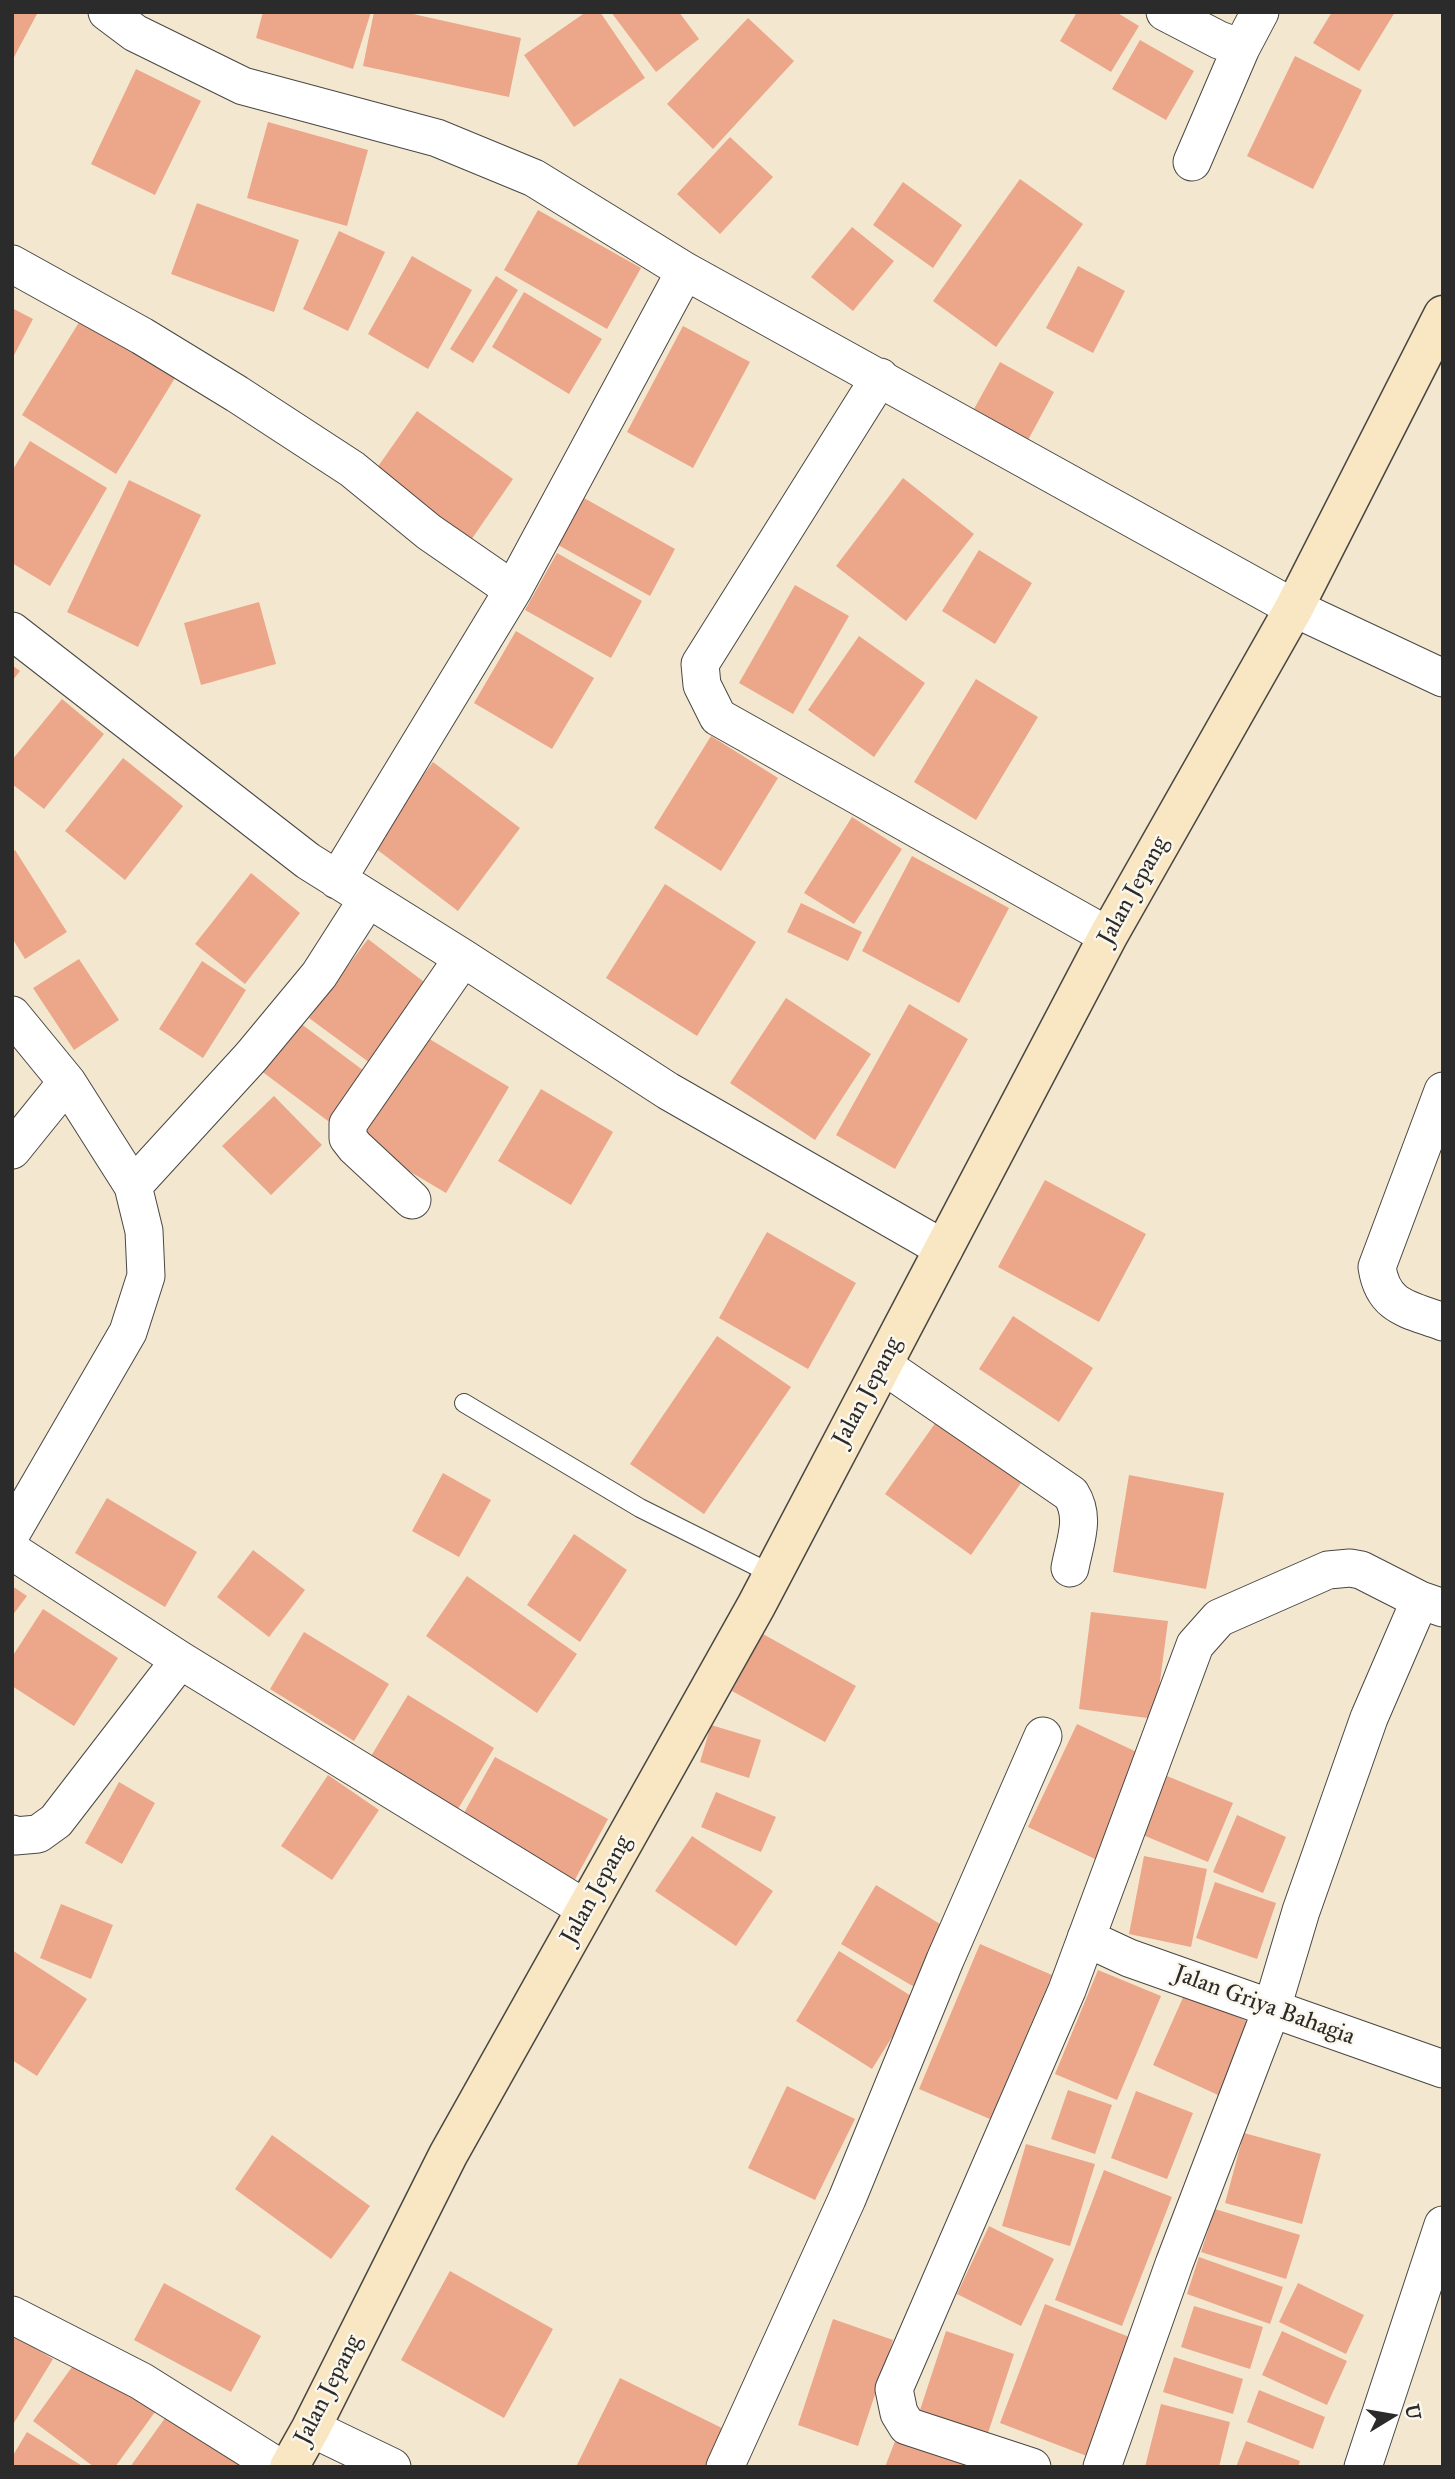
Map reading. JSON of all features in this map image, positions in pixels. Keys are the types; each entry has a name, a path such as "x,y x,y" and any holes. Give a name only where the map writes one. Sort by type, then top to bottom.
{"street":[{"path":"107,12 135,33 243,86 437,138 534,178 685,271 1294,608 1443,678"},
{"path":"1165,12 1219,40 1241,48"},
{"path":"1192,162 1241,48 1260,12"},
{"path":"12,264 142,336 260,409 352,469 429,532 513,590"},
{"path":"133,1186 251,1057 311,986 352,890 685,271"},
{"name":"Jalan Jepang","path":"289,2467 448,2155 772,1574 1108,936 1294,608 1411,375 1440,323"},
{"path":"880,377 700,664 702,685 718,717 1108,936"},
{"path":"12,631 307,861 668,1091 944,1249"},
{"path":"412,1199 355,1147 348,1138 348,1124 463,958"},
{"path":"12,1015 67,1082 133,1186 144,1231 146,1276 128,1332 12,1532"},
{"path":"12,1150 67,1082"},
{"path":"1443,1091 1377,1267 1383,1291 1391,1301 1443,1322"},
{"path":"883,1365 1071,1494 1080,1517 1070,1568"},
{"path":"12,1551 180,1660 586,1909"},
{"path":"1032,2467 907,2426 899,2413 894,2389 1067,1990 1195,1645 1219,1618 1286,1587 1328,1570 1361,1570 1432,1604 1369,1718 1301,1911 1272,2008 1174,2264 1102,2467"},
{"path":"12,1834 38,1834 56,1821 180,1660"},
{"path":"726,2467 846,2199 945,1960 1043,1737"},
{"name":"Jalan Griya Bahagia","path":"1086,1938 1129,1958 1443,2069"},
{"path":"1363,2467 1443,2224"},
{"path":"12,2315 141,2381 278,2467"},
{"path":"311,2428 392,2467"}],"lane":[{"path":"464,1404 640,1508 772,1574"}],"building":[{"path":"12,12 38,12 12,61"},
{"path":"263,12 371,12 353,69 256,38"},
{"path":"374,12 404,12 521,38 509,97 363,66"},
{"path":"586,12 600,12 645,78 574,127 524,55"},
{"path":"611,12 679,12 699,39 656,72"},
{"path":"1077,12 1116,12 1139,26 1111,72 1060,41"},
{"path":"1332,12 1395,12 1359,71 1313,43"},
{"path":"748,18 794,61 713,149 667,104"},
{"path":"1140,40 1194,71 1166,120 1112,89"},
{"path":"1295,56 1362,90 1313,189 1247,156"},
{"path":"136,69 201,101 155,195 91,164"},
{"path":"268,122 368,150 347,226 247,198"},
{"path":"730,137 773,177 720,234 677,194"},
{"path":"1020,179 1083,224 996,347 933,301"},
{"path":"903,182 962,225 933,268 873,225"},
{"path":"197,203 299,240 274,312 171,274"},
{"path":"538,210 641,268 607,329 504,270"},
{"path":"852,227 894,261 853,311 811,277"},
{"path":"339,231 385,252 348,331 303,309"},
{"path":"412,256 472,290 428,369 368,334"},
{"path":"1078,266 1125,291 1093,353 1046,328"},
{"path":"496,276 518,290 473,363 450,349"},
{"path":"524,292 602,339 569,394 492,347"},
{"path":"12,308 33,319 12,359"},
{"path":"81,319 175,378 116,474 22,415"},
{"path":"683,326 750,362 693,468 627,432"},
{"path":"1000,362 1054,392 1028,440 974,409"},
{"path":"417,411 513,479 469,543 372,475"},
{"path":"30,441 107,488 50,586 12,563 12,471"},
{"path":"903,478 974,534 906,621 836,566"},
{"path":"129,480 201,515 138,647 67,612"},
{"path":"584,498 675,549 650,596 558,545"},
{"path":"979,550 1032,583 995,644 942,611"},
{"path":"557,553 642,601 611,658 525,610"},
{"path":"795,585 849,616 793,714 739,683"},
{"path":"259,602 276,664 201,685 184,623"},
{"path":"516,631 594,678 552,749 474,703"},
{"path":"859,636 925,683 874,757 808,710"},
{"path":"12,665 20,671 12,681"},
{"path":"976,679 1038,717 976,820 914,782"},
{"path":"62,699 104,734 44,809 12,784 12,760"},
{"path":"711,736 778,778 721,871 654,828"},
{"path":"123,758 183,806 125,880 65,831"},
{"path":"433,762 520,828 458,911 371,845"},
{"path":"852,817 902,849 854,924 804,893"},
{"path":"15,850 67,932 25,959 12,938 12,852"},
{"path":"912,856 1009,908 959,1003 862,951"},
{"path":"251,873 300,913 245,984 195,944"},
{"path":"665,884 756,942 697,1036 606,978"},
{"path":"801,903 862,932 848,961 787,932"},
{"path":"368,939 428,985 370,1063 309,1018"},
{"path":"79,959 119,1020 74,1050 33,988"},
{"path":"202,961 246,990 203,1058 159,1029"},
{"path":"786,998 871,1054 815,1140 730,1083"},
{"path":"909,1004 968,1039 895,1169 836,1135"},
{"path":"292,1017 372,1077 336,1127 256,1067"},
{"path":"423,1035 509,1087 446,1193 360,1142"},
{"path":"541,1089 613,1132 571,1205 498,1161"},
{"path":"274,1096 322,1145 271,1195 222,1146"},
{"path":"1045,1180 1146,1234 1099,1322 998,1267"},
{"path":"767,1232 856,1283 808,1369 719,1318"},
{"path":"1013,1316 1093,1368 1059,1422 979,1369"},
{"path":"717,1336 791,1387 704,1514 630,1464"},
{"path":"936,1422 1021,1483 971,1555 885,1494"},
{"path":"443,1473 491,1500 459,1557 412,1531"},
{"path":"1129,1475 1224,1493 1206,1589 1113,1572"},
{"path":"107,1498 197,1552 165,1607 75,1553"},
{"path":"574,1534 627,1570 580,1642 527,1605"},
{"path":"253,1550 305,1590 269,1637 217,1597"},
{"path":"467,1576 577,1654 537,1713 426,1636"},
{"path":"12,1586 27,1596 12,1616"},
{"path":"43,1609 118,1658 74,1726 12,1686 12,1657"},
{"path":"1091,1612 1168,1621 1155,1719 1079,1709"},
{"path":"304,1632 389,1684 354,1741 270,1689"},
{"path":"763,1634 856,1686 825,1742 732,1691"},
{"path":"408,1695 494,1748 455,1814 368,1761"},
{"path":"1077,1724 1143,1755 1095,1859 1028,1827"},
{"path":"711,1725 761,1740 749,1778 700,1762"},
{"path":"495,1757 608,1819 572,1885 459,1822"},
{"path":"1162,1774 1233,1803 1208,1862 1138,1833"},
{"path":"328,1775 379,1810 332,1880 281,1846"},
{"path":"119,1782 155,1803 122,1864 85,1843"},
{"path":"716,1792 776,1817 761,1852 701,1827"},
{"path":"1237,1815 1286,1837 1263,1893 1213,1872"},
{"path":"692,1836 773,1891 736,1946 655,1891"},
{"path":"1144,1856 1207,1869 1191,1947 1129,1934"},
{"path":"1215,1882 1276,1903 1257,1959 1196,1938"},
{"path":"876,1885 950,1930 916,1988 841,1944"},
{"path":"61,1904 113,1925 91,1979 40,1958"},
{"path":"980,1944 1052,1975 990,2119 919,2089"},
{"path":"12,1950 87,1999 37,2076 12,2060"},
{"path":"839,1951 916,1999 872,2069 796,2021"},
{"path":"1098,1970 1161,1996 1117,2100 1055,2074"},
{"path":"1185,1993 1251,2023 1218,2095 1153,2065"},
{"path":"787,2086 855,2119 815,2200 748,2168"},
{"path":"1068,2090 1112,2105 1095,2154 1051,2139"},
{"path":"1136,2091 1193,2113 1167,2179 1111,2158"},
{"path":"1244,2133 1321,2154 1302,2224 1225,2203"},
{"path":"272,2135 370,2206 331,2259 235,2189"},
{"path":"1026,2144 1095,2164 1070,2246 1002,2226"},
{"path":"1104,2170 1172,2197 1122,2326 1055,2300"},
{"path":"1215,2209 1300,2235 1286,2279 1201,2252"},
{"path":"989,2226 1054,2259 1021,2326 957,2294"},
{"path":"1199,2257 1283,2287 1270,2324 1187,2294"},
{"path":"450,2271 553,2329 504,2418 401,2360"},
{"path":"164,2283 261,2336 231,2392 134,2340"},
{"path":"1298,2283 1364,2315 1346,2354 1279,2322"},
{"path":"1045,2304 1137,2340 1092,2458 1000,2423"},
{"path":"1194,2306 1263,2327 1250,2369 1181,2347"},
{"path":"833,2319 893,2340 858,2446 798,2425"},
{"path":"946,2331 1014,2354 988,2433 920,2410"},
{"path":"1282,2331 1347,2361 1327,2405 1262,2375"},
{"path":"12,2334 53,2359 12,2426"},
{"path":"80,2356 155,2412 115,2467 94,2467 33,2421"},
{"path":"1174,2357 1243,2379 1233,2414 1163,2392"},
{"path":"620,2378 726,2430 708,2467 576,2467"},
{"path":"1259,2390 1325,2417 1313,2449 1247,2422"},
{"path":"175,2404 260,2467 130,2467"},
{"path":"1161,2404 1230,2422 1219,2467 1145,2467"},
{"path":"899,2431 989,2467 885,2467"},
{"path":"27,2432 84,2467 12,2467 12,2457"},
{"path":"1246,2441 1300,2461 1298,2467 1236,2467"}]}
